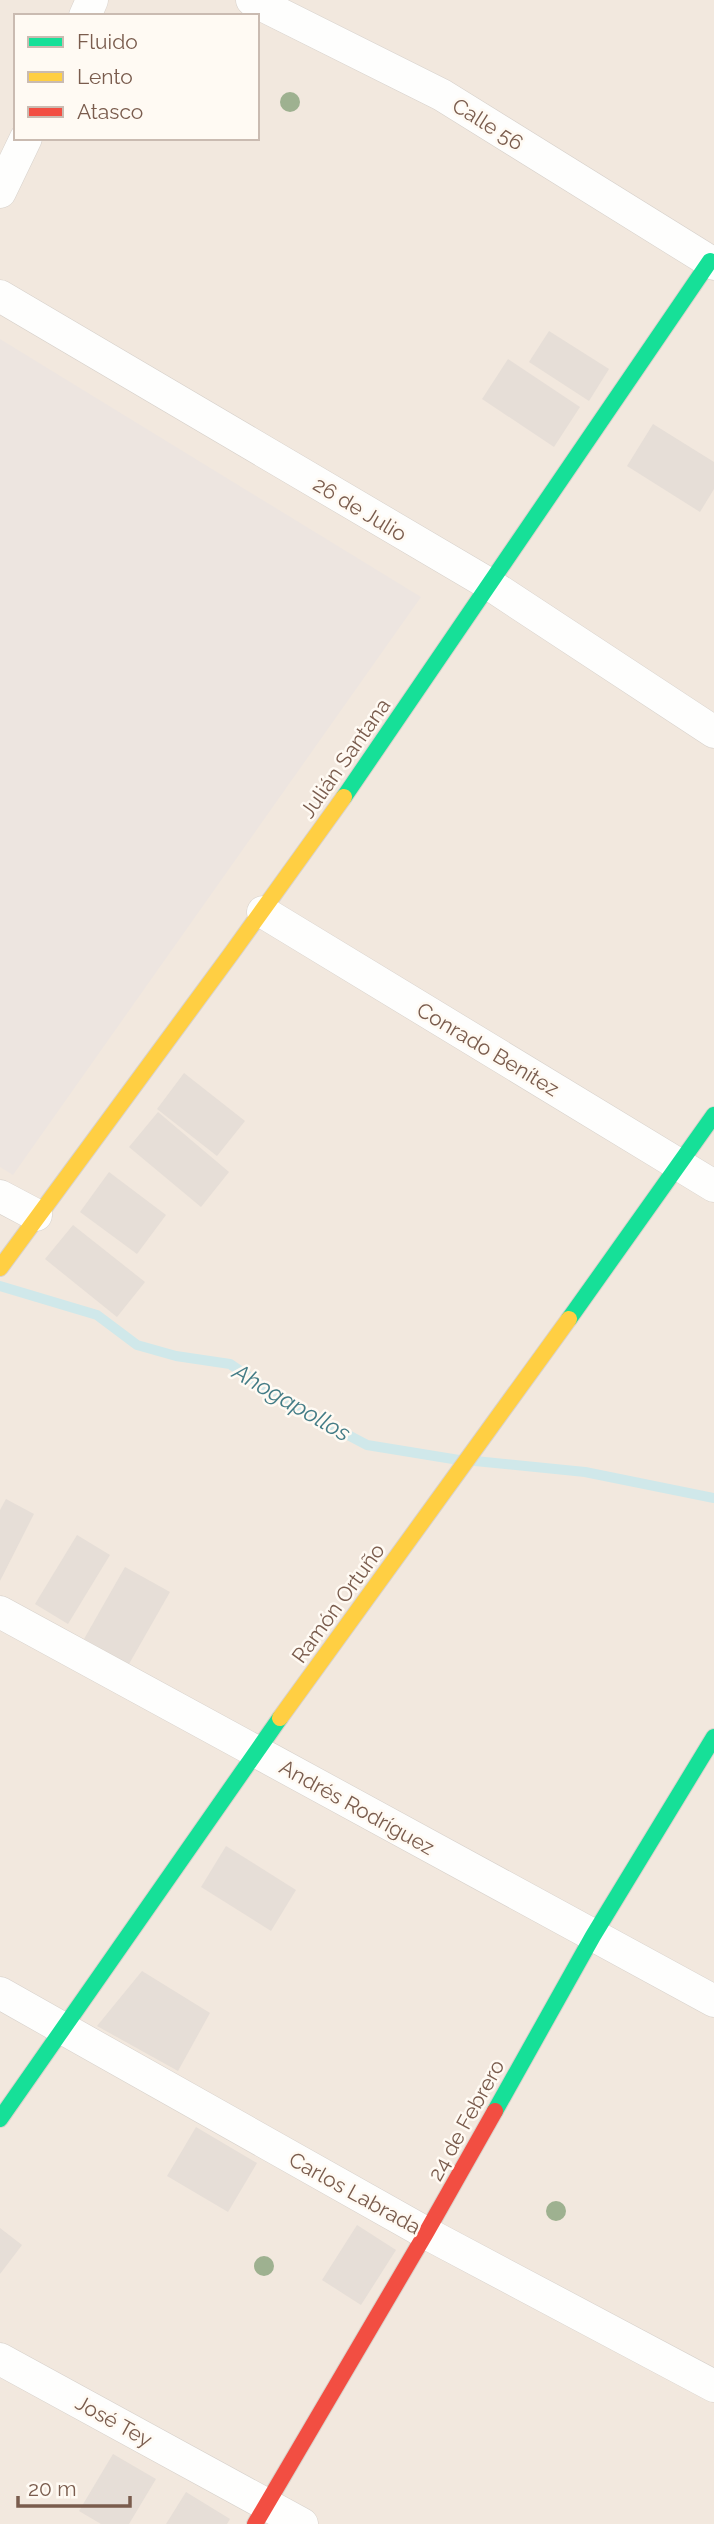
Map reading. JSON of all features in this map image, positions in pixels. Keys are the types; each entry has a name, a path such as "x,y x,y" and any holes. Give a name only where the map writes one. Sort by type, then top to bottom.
{"street":[{"name":"Calle 56","path":"252,0 442,95 712,263"},
{"path":"0,192 25,140"},
{"name":"Julián Santana","path":"1,1267 36,1215 263,912 382,744 489,584 712,263"},
{"name":"26 de Julio","path":"0,296 489,584 714,732"},
{"name":"Conrado Benítez","path":"263,912 714,1186"},
{"name":"Ramón Ortuño","path":"0,2119 255,1752 435,1506 714,1115"},
{"path":"0,1196 36,1215"},
{"name":"Andrés Rodríguez","path":"0,1612 714,2001"},
{"name":"24 de Febrero","path":"261,2514 426,2233 593,1936 714,1737"},
{"name":"Carlos Labrada","path":"0,1993 426,2233 714,2386"},
{"name":"José Tey","path":"0,2359 261,2514 302,2524"}],"shaded area":[{"path":"0,0 714,0 714,2524 0,2524"},
{"path":"0,339 421,597 13,1175 0,1167"}],"building":[{"path":"549,331 609,369 589,401 529,362"},
{"path":"508,359 580,407 554,447 482,399"},
{"path":"653,424 714,462 714,489 700,512 627,466"},
{"path":"184,1073 245,1121 217,1156 157,1109"},
{"path":"158,1112 229,1172 201,1207 129,1147"},
{"path":"109,1172 166,1215 137,1254 80,1212"},
{"path":"73,1225 145,1282 117,1317 45,1259"},
{"path":"6,1499 34,1514 0,1581 0,1510"},
{"path":"77,1535 110,1555 68,1624 35,1604"},
{"path":"125,1567 170,1592 129,1664 84,1639"},
{"path":"226,1846 296,1890 271,1931 201,1887"},
{"path":"142,1971 210,2013 178,2071 97,2026"},
{"path":"196,2127 257,2163 228,2212 167,2176"},
{"path":"357,2225 396,2250 361,2305 322,2280"},
{"path":"0,2228 22,2245 0,2274"},
{"path":"113,2454 156,2479 129,2524 101,2524 79,2511"},
{"path":"186,2492 230,2519 227,2524 166,2524"}],"waterway":[{"name":"Ahogapollos","path":"0,1286 97,1315 137,1345 176,1356 230,1364 289,1404 367,1445 459,1460"},
{"name":"Ahogapollos","path":"475,1461 585,1472 714,1498"}],"traffic: fast":[{"path":"344,797 710,261"},
{"path":"569,1319 714,1115"},
{"path":"0,2119 280,1718"},
{"path":"495,2111 593,1936 714,1737"}],"traffic: slow":[{"path":"0,1268 344,797"},
{"path":"280,1718 569,1319"}],"traffic: jam":[{"path":"255,2524 495,2111"}]}
